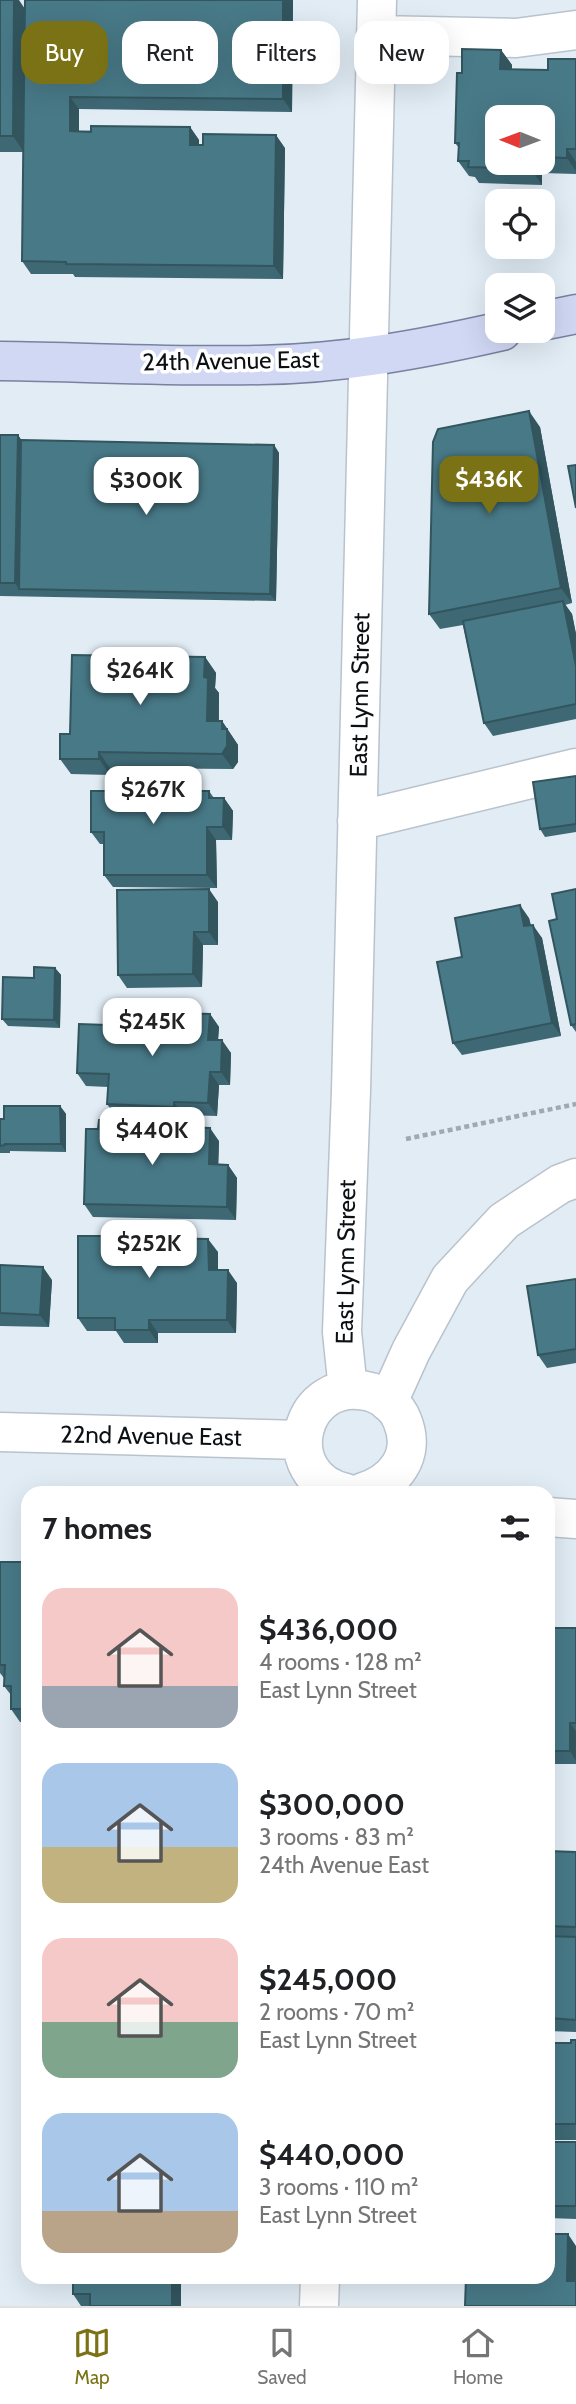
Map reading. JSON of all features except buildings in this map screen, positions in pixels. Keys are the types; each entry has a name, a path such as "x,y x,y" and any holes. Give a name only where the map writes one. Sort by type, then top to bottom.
{"main road":[{"path":"555,318 576,314"},
{"name":"24th Avenue East","path":"0,360 261,365 369,355 439,345 485,335"}],"street":[{"path":"377,18 516,38 576,30"},
{"name":"East Lynn Street","path":"348,1390 342,1332 377,18"},
{"path":"357,821 576,768"},
{"path":"388,1402 411,1351 450,1279 504,1221 560,1184 576,1178"},
{"path":"327,1486 315,1475 306,1460 302,1440 304,1426 312,1410 325,1397 341,1390 358,1389 376,1393 401,1417 406,1433 406,1450 389,1486"},
{"name":"22nd Avenue East","path":"0,1432 302,1440"},
{"path":"555,1518 576,1519"},
{"path":"319,2306 320,2284"}],"path":[{"path":"406,1139 576,1104"}]}
